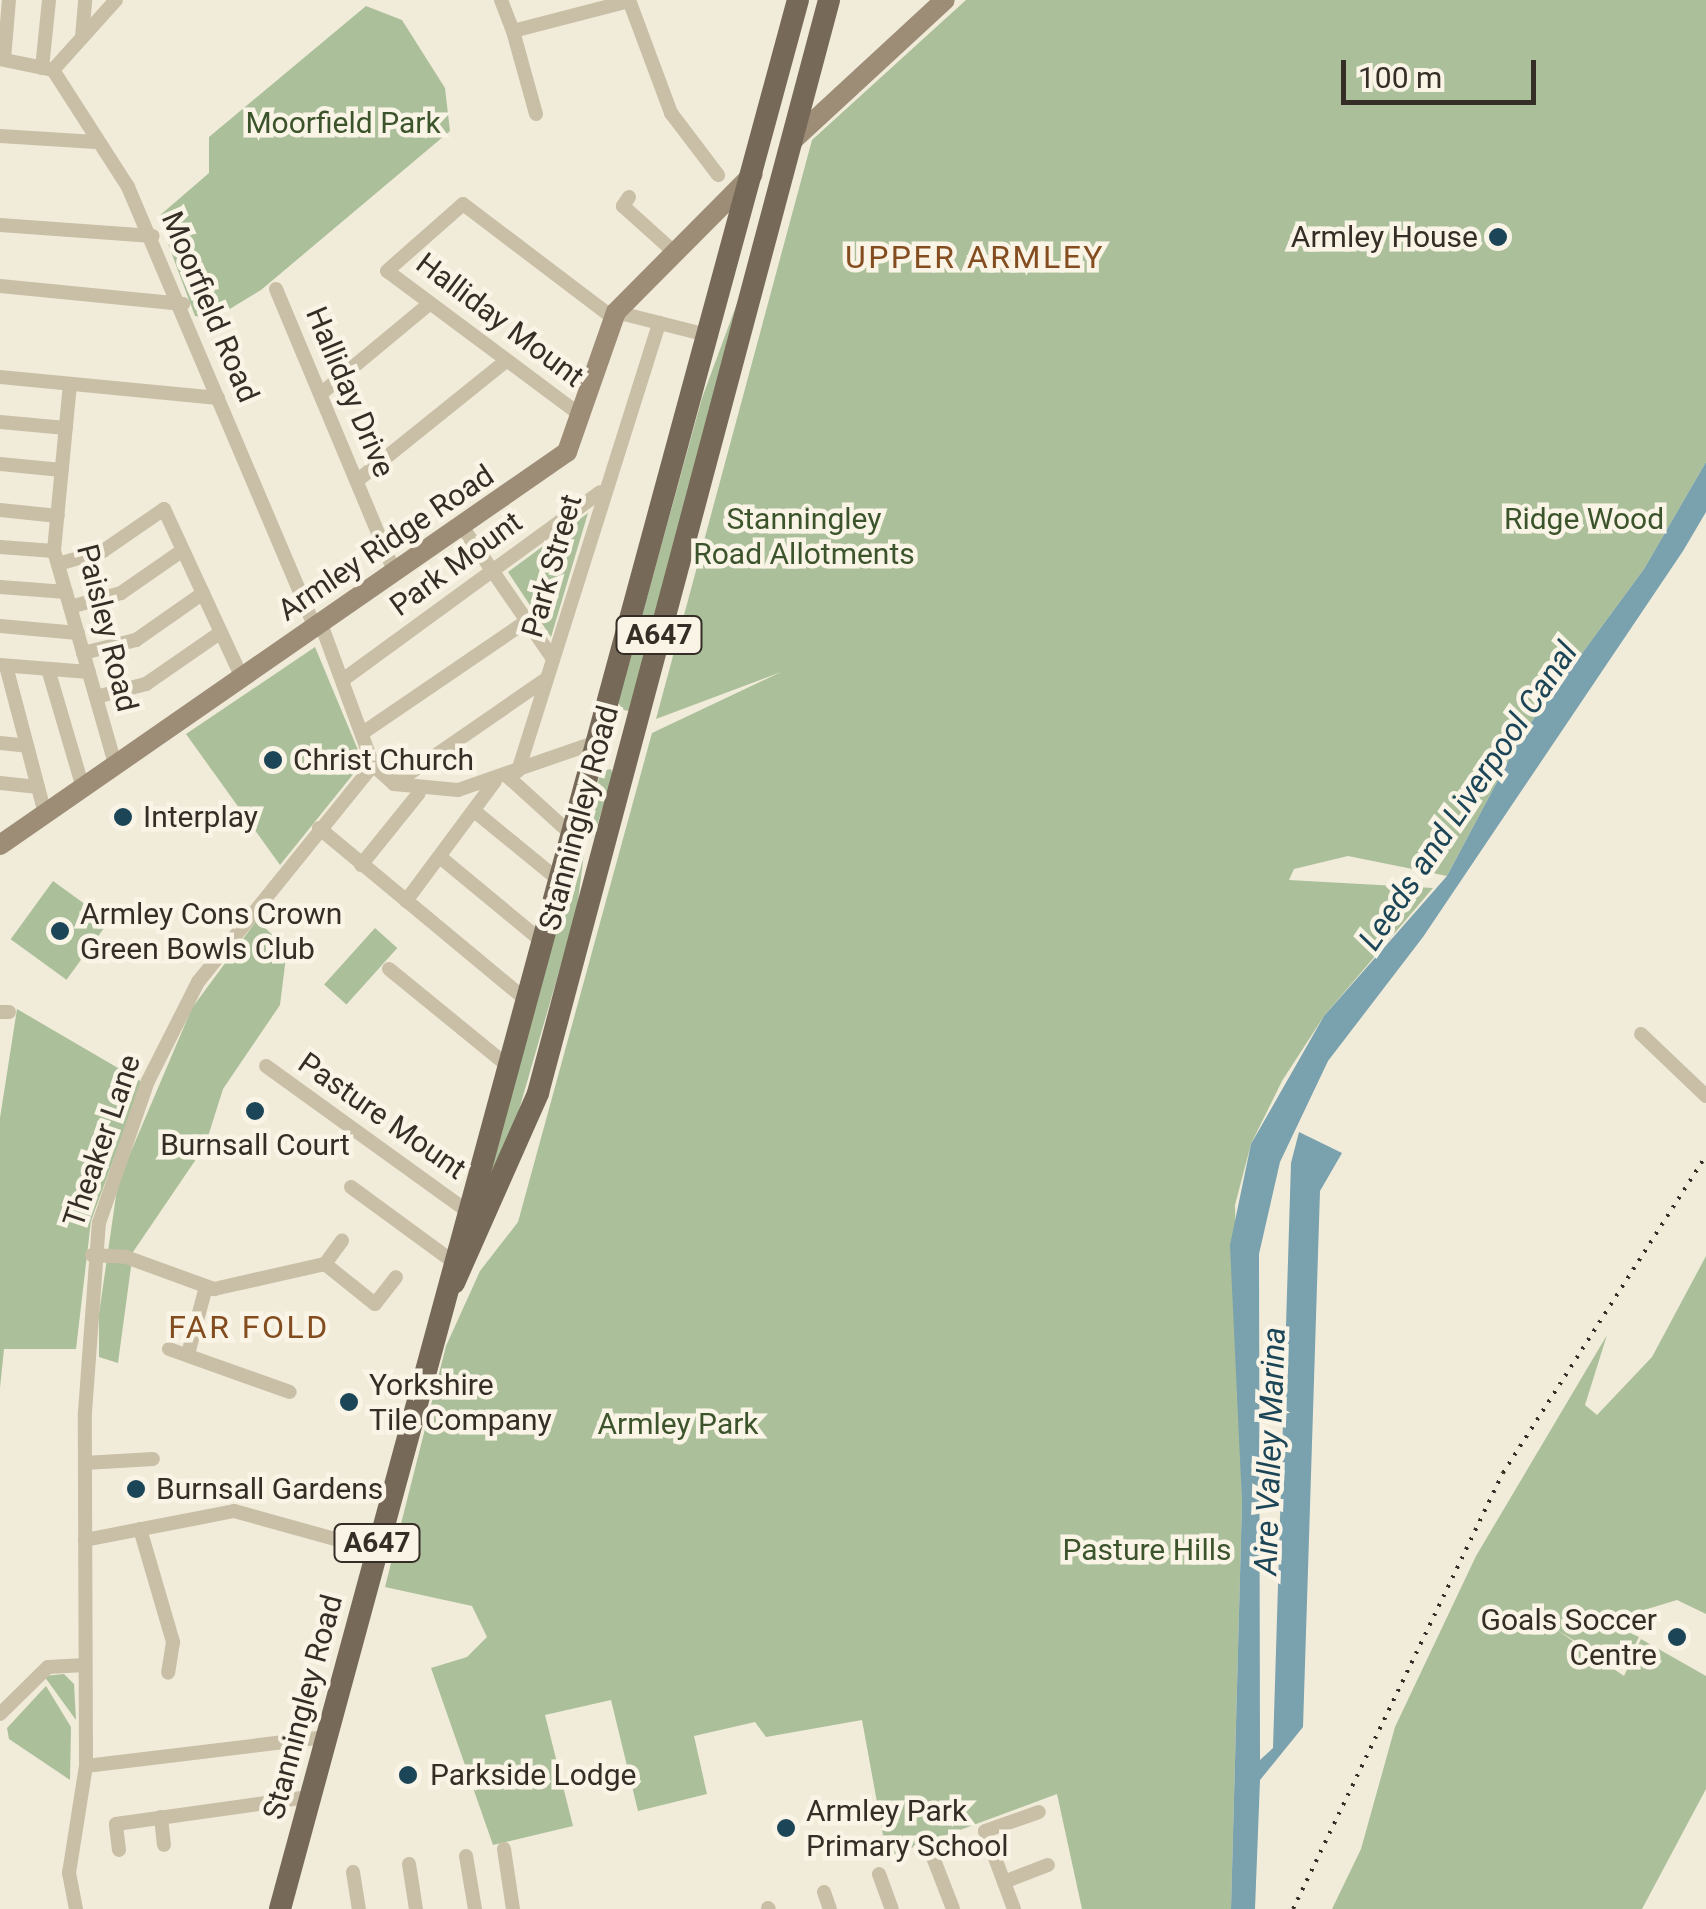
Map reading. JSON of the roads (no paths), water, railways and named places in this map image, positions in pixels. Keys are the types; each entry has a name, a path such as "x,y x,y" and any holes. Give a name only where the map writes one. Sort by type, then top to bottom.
{"main road":[{"name":"Stanningley Road","path":"280,1909 449,1290 452,1261 711,336 798,0"},
{"name":"Stanningley Road","path":"449,1290 476,1248 538,1093 829,0"},
{"path":"754,174 771,134 798,113"},
{"path":"744,213 781,178"},
{"path":"597,739 633,732"},
{"path":"597,739 626,757"}],"street":[{"path":"10,0 2,59 47,69"},
{"path":"47,69 49,0"},
{"path":"82,38 86,0"},
{"path":"47,69 116,0"},
{"path":"502,0 536,114"},
{"path":"791,142 945,0"},
{"path":"513,31 629,1 672,113 718,175"},
{"name":"Moorfield Road","path":"47,69 153,236 218,398 344,679 374,764 394,784 420,793 507,776 597,739"},
{"path":"798,113 839,96"},
{"path":"0,136 96,142"},
{"name":"Armley Ridge Road","path":"0,845 463,528 567,452 615,315 673,251 754,174"},
{"path":"629,197 623,206 673,251"},
{"name":"Halliday Mount","path":"579,414 388,271 463,204 615,315"},
{"path":"713,212 744,213"},
{"path":"0,225 153,236"},
{"path":"0,286 183,304"},
{"name":"Halliday Drive","path":"276,289 394,573"},
{"path":"322,392 429,304"},
{"path":"615,315 711,336"},
{"name":"Park Street","path":"406,901 507,776 553,659 600,491 616,476 659,324"},
{"path":"358,480 506,362"},
{"path":"0,377 218,398"},
{"name":"Paisley Road","path":"70,384 56,558 115,764"},
{"path":"0,422 66,428"},
{"path":"0,464 62,470"},
{"name":"Park Mount","path":"344,679 600,491"},
{"path":"0,547 56,558 103,551 164,509 242,678"},
{"path":"0,510 58,516"},
{"path":"463,528 553,659"},
{"path":"0,587 68,600 122,593 183,550"},
{"path":"84,653 136,640 203,593"},
{"path":"364,732 527,621"},
{"path":"0,626 78,633"},
{"path":"96,696 146,684 221,632"},
{"path":"45,814 3,665 89,672"},
{"path":"48,669 83,788"},
{"path":"394,784 545,680"},
{"path":"0,704 17,705"},
{"path":"0,744 27,746"},
{"name":"Theaker Lane","path":"76,1909 69,1873 86,1766 84,1462 92,1255 180,1014 319,828 374,764"},
{"path":"507,776 572,834"},
{"path":"0,783 38,787"},
{"path":"361,865 420,793"},
{"path":"478,814 560,881"},
{"path":"319,828 526,1000"},
{"path":"440,858 544,943"},
{"path":"389,969 508,1066"},
{"path":"1641,1034 1706,1096"},
{"name":"Pasture Mount","path":"266,1066 467,1211"},
{"path":"351,1187 452,1261"},
{"path":"92,1255 126,1257 206,1287 325,1264 342,1241"},
{"path":"325,1264 374,1304 396,1277"},
{"path":"188,1354 206,1287"},
{"path":"168,1349 216,1362 290,1392"},
{"path":"84,1462 153,1459"},
{"path":"85,1540 244,1512 375,1550"},
{"path":"140,1529 173,1642 168,1672"},
{"path":"0,1714 48,1667 84,1666"},
{"path":"86,1766 324,1737"},
{"path":"119,1850 116,1824 309,1798"},
{"path":"1014,1909 984,1831 1039,1812"},
{"path":"161,1817 164,1844"},
{"path":"930,1846 952,1909"},
{"path":"504,1849 514,1909"},
{"path":"466,1856 475,1909"},
{"path":"409,1864 416,1909"},
{"path":"1004,1882 1048,1865"},
{"path":"353,1872 359,1909"},
{"path":"879,1874 892,1909"},
{"path":"824,1892 830,1909"}],"water":[{"path":"1706,462 1706,512 1683,551 1423,937 1328,1061 1280,1162 1259,1254 1260,1760 1273,1748 1291,1163 1299,1132 1342,1153 1320,1191 1303,1727 1260,1780 1255,1909 1231,1909 1242,1502 1230,1245 1251,1144 1324,1016 1447,876 1522,735 1644,569"}],"railway":[{"path":"1293,1909 1503,1473 1706,1156"}],"place":[{"name":"Armley House","path":"1498,237"},
{"name":"Christ Church","path":"273,760"},
{"name":"Interplay","path":"123,817"},
{"name":"Armley Cons Crown Green Bowls Club","path":"60,931"},
{"name":"Burnsall Court","path":"255,1111"},
{"name":"Yorkshire Tile Company","path":"349,1402"},
{"name":"Burnsall Gardens","path":"136,1489"},
{"name":"Goals Soccer Centre","path":"1677,1637"},
{"name":"Parkside Lodge","path":"408,1775"},
{"name":"Armley Park Primary School","path":"786,1828"}],"district":[{"name":"UPPER ARMLEY","path":"975,257"},
{"name":"FAR FOLD","path":"249,1327"}],"park label":[{"name":"Moorfield Park","path":"343,123"},
{"name":"Ridge Wood","path":"1584,519"},
{"name":"Stanningley Road Allotments","path":"804,536"},
{"name":"Armley Park","path":"678,1424"},
{"name":"Pasture Hills","path":"1147,1550"}],"water label":[{"name":"Leeds and Liverpool Canal","path":"1468,796"},
{"name":"Aire Valley Marina","path":"1270,1451"}]}
